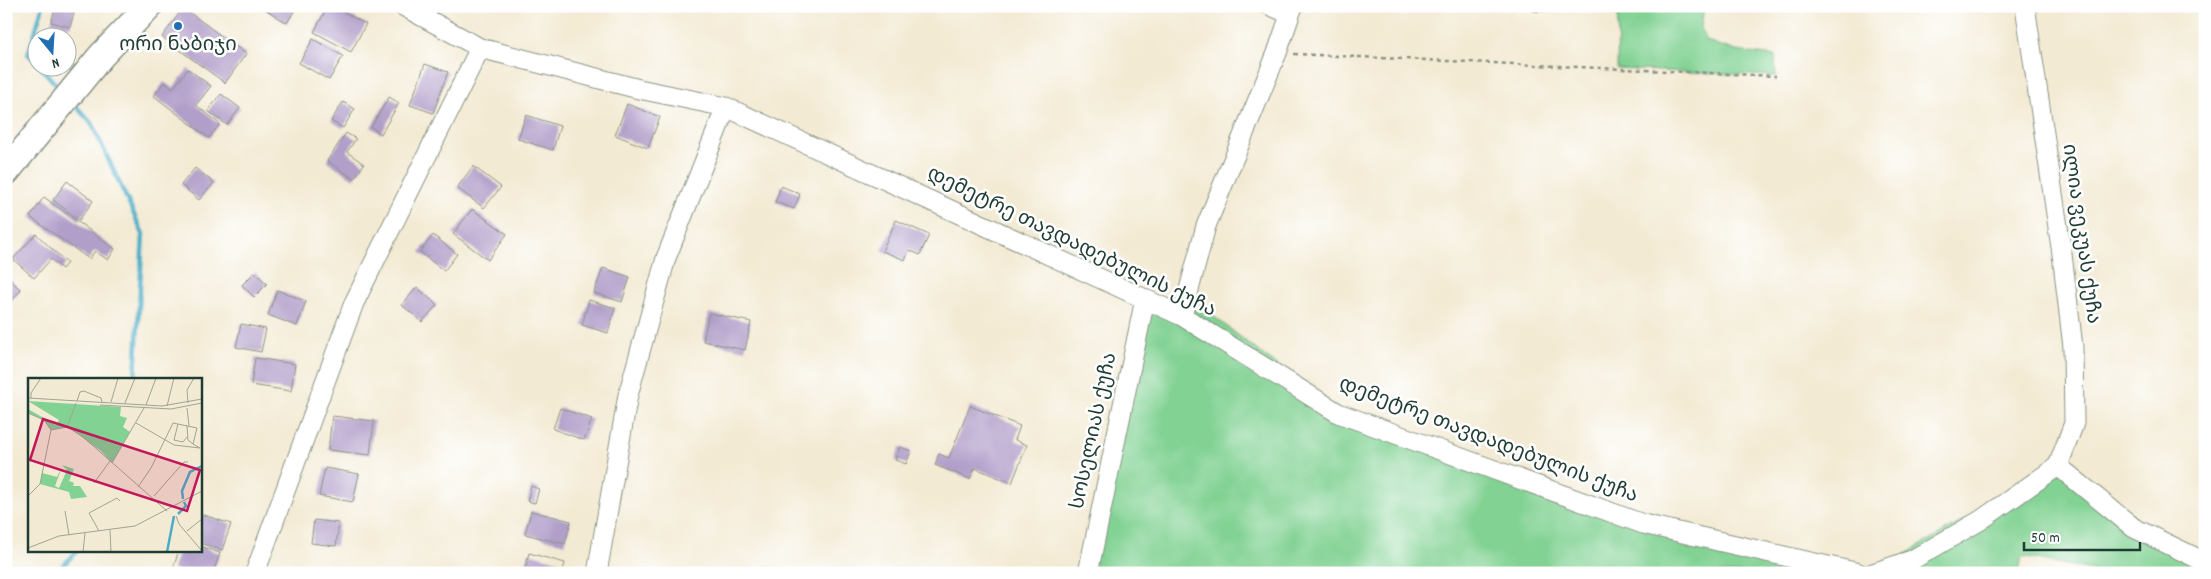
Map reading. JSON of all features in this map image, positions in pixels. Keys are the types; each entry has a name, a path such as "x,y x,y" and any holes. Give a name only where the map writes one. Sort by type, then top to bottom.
{"main road":[{"path":"6,172 101,56 149,6"}],"street":[{"name":"დემეტრე თავდადებულის ქუჩა","path":"403,6 480,48 639,89 726,107 1182,316 1338,413 1643,524 1859,573"},
{"path":"1182,316 1206,226 1277,53 1291,10 1271,6"},
{"name":"ილია ვეკუას ქუჩა","path":"2025,6 2062,254 2073,348 2074,423 2058,466"},
{"path":"255,573 354,303 480,48"},
{"path":"597,573 631,386 666,258 726,107"},
{"name":"სოსელიას ქუჩა","path":"1088,573 1145,299"},
{"path":"1872,573 1912,560 1981,520 2058,466 2134,528 2205,562"}],"lane":[{"path":"1536,6 1552,6"}],"path":[{"path":"1277,53 1776,76"}],"green space":[{"path":"1618,6 1704,6 1701,28 1707,41 1736,51 1775,56 1776,76 1617,69"},
{"path":"1145,299 1194,301 1338,413 1643,524 1859,573 1088,573"},
{"path":"2058,466 2134,528 2205,562 2205,573 2107,573 2022,556 2019,573 1873,573"}],"building":[{"path":"56,6 76,6 70,27 51,22"},
{"path":"260,6 297,6 287,23"},
{"path":"328,6 332,6 366,24 351,52 314,32"},
{"path":"183,8 246,54 225,83 162,37"},
{"path":"313,39 343,56 329,80 299,63"},
{"path":"425,64 448,72 433,113 410,105"},
{"path":"188,69 211,86 196,105 220,124 209,138 154,96 164,82 173,88"},
{"path":"221,94 240,108 227,125 208,111"},
{"path":"389,97 399,103 381,134 371,127"},
{"path":"343,102 355,109 343,128 331,121"},
{"path":"627,104 660,117 648,148 615,135"},
{"path":"526,115 560,126 553,150 518,139"},
{"path":"346,133 356,139 347,152 364,164 354,179 327,161"},
{"path":"473,166 501,187 484,208 457,188"},
{"path":"195,168 214,183 199,200 181,185"},
{"path":"67,181 93,201 79,220 53,200"},
{"path":"781,186 800,194 794,209 775,202"},
{"path":"44,197 115,249 108,260 95,251 89,259 30,217"},
{"path":"472,209 507,234 488,260 453,234"},
{"path":"896,220 929,235 920,255 909,250 905,260 882,251"},
{"path":"36,234 67,263 62,269 51,259 34,278 13,259"},
{"path":"433,235 457,254 444,271 420,252"},
{"path":"603,268 630,277 622,302 594,293"},
{"path":"255,272 267,284 254,297 242,285"},
{"path":"6,276 21,290 6,307"},
{"path":"417,287 437,305 422,322 402,305"},
{"path":"277,290 306,301 297,326 268,315"},
{"path":"589,300 615,308 608,333 582,325"},
{"path":"709,313 751,322 745,350 703,341"},
{"path":"241,324 266,329 261,352 236,347"},
{"path":"255,358 295,364 291,391 251,385"},
{"path":"970,406 1020,426 1015,440 1027,445 1012,483 975,468 970,479 935,465 939,454 949,458"},
{"path":"560,408 592,419 584,440 553,429"},
{"path":"332,416 374,421 370,455 328,450"},
{"path":"900,447 911,451 906,464 895,460"},
{"path":"325,468 359,474 353,502 319,496"},
{"path":"531,486 539,489 535,503 527,501"},
{"path":"531,511 571,521 565,544 525,534"},
{"path":"201,514 231,524 222,550 201,543"},
{"path":"314,520 339,523 336,546 311,543"},
{"path":"201,546 220,553 213,573 184,573 173,569 178,552 201,552"},
{"path":"529,553 565,563 562,573 524,573"}],"waterway":[{"path":"36,28 43,6"},
{"path":"50,78 62,91"},
{"path":"74,104 92,124 143,234 135,378"},
{"path":"56,573 76,552"}],"place":[{"name":"ორი ნაბიჯი","path":"178,26"}]}
